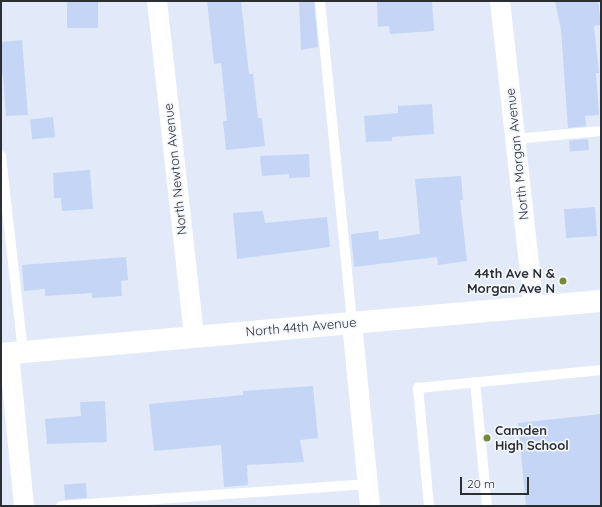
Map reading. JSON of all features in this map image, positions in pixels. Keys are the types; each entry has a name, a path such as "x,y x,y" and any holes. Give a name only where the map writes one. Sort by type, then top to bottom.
{"street":[{"name":"North Newton Avenue","path":"157,1 194,337"},
{"name":"North Morgan Avenue","path":"500,1 534,307"},
{"name":"North 44th Avenue","path":"11,353 601,301"},
{"path":"352,323 370,506"},
{"path":"11,353 24,506"}],"lane":[{"path":"320,1 352,323"},
{"path":"515,139 601,131"},
{"path":"1,156 11,353"},
{"path":"429,506 418,388 601,370"},
{"path":"475,382 487,506"},
{"path":"60,506 190,502 368,484"}],"building":[{"path":"67,1 98,1 98,28 67,28"},
{"path":"207,1 241,1 249,74 253,74 258,118 262,118 265,146 226,150 223,121 227,121 221,63 214,64"},
{"path":"299,1 314,1 318,47 301,50"},
{"path":"377,1 432,1 434,31 390,34 389,26 378,27"},
{"path":"555,1 598,1 601,25 594,26 599,73 596,73 599,115 585,116 586,126 568,128 561,30"},
{"path":"22,40 28,115 6,116 3,75 1,75 1,42"},
{"path":"432,104 434,134 392,137 392,141 366,142 364,116 398,113 398,106"},
{"path":"53,117 55,137 32,139 30,119"},
{"path":"588,139 589,150 570,152 569,141"},
{"path":"309,154 310,177 289,178 289,174 262,176 260,156"},
{"path":"90,170 93,209 62,211 61,198 54,198 53,173"},
{"path":"461,176 463,200 460,200 467,261 438,265 437,257 354,267 351,234 378,231 379,240 420,234 415,179"},
{"path":"595,207 597,236 566,238 564,209"},
{"path":"263,211 265,223 327,217 330,247 237,259 233,213"},
{"path":"126,257 128,280 121,281 122,296 92,298 92,293 45,296 45,289 24,291 22,265"},
{"path":"313,386 318,438 300,440 304,462 247,465 248,485 224,487 221,445 154,451 149,404 243,395 243,391"},
{"path":"105,401 107,442 47,444 45,419 81,416 80,402"},
{"path":"601,414 601,506 526,506 518,423"},
{"path":"86,483 87,498 65,499 64,485"}],"place":[{"name":"44th Ave N & Morgan Ave N","path":"563,281"},
{"name":"Camden High School","path":"487,438"}]}
